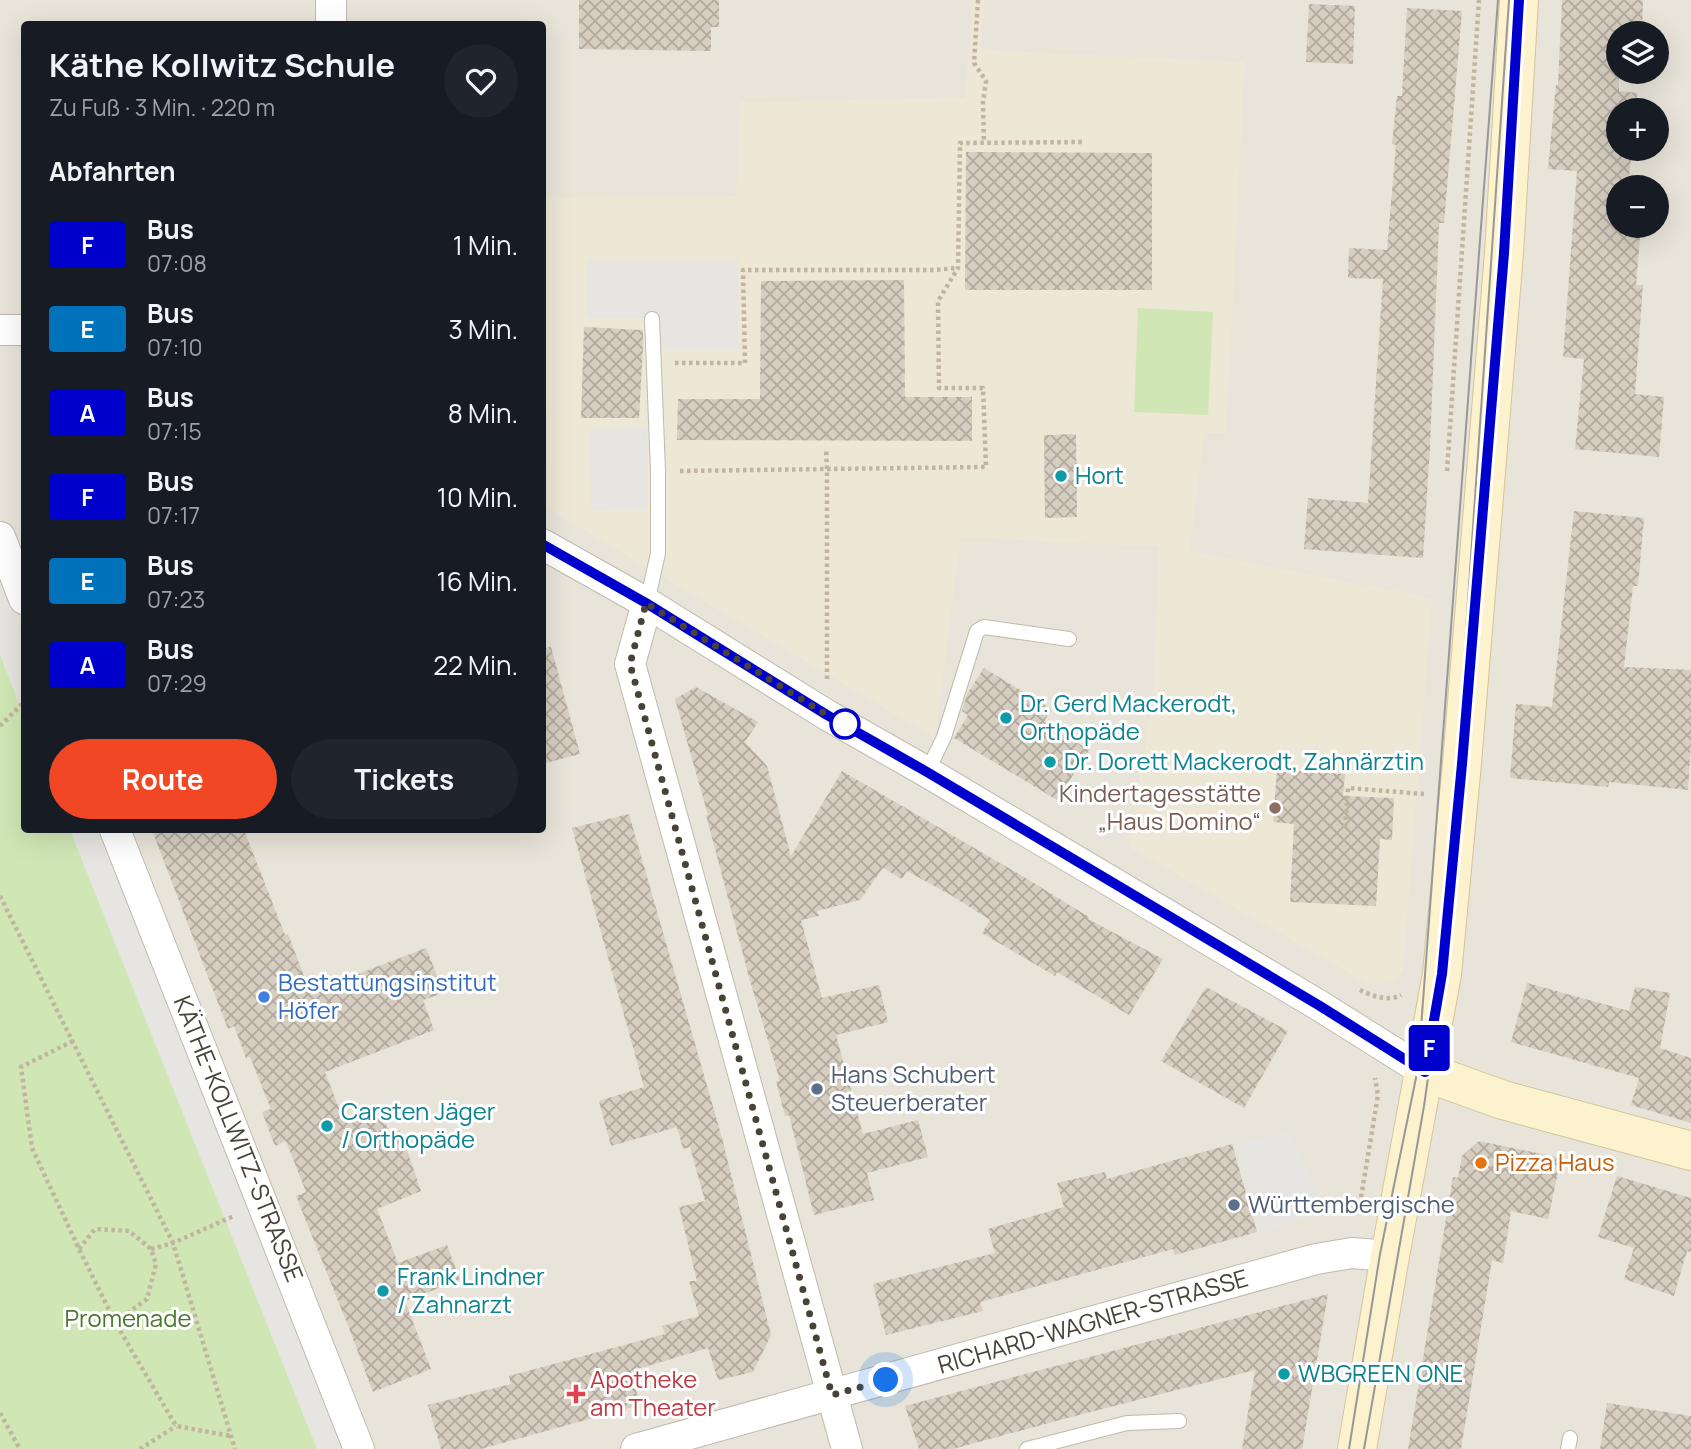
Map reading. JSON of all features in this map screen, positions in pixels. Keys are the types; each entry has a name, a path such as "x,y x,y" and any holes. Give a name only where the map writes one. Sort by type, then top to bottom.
{"main road":[{"path":"1357,1449 1442,974 1504,253 1519,0"},
{"path":"1425,1072 1503,1100 1691,1151"}],"street":[{"path":"331,0 331,21"},
{"path":"0,330 21,330"},
{"path":"0,537 21,591"},
{"path":"546,546 646,603 827,715 1320,1006 1425,1072"},
{"path":"646,603 630,664 847,1449"},
{"name":"KÄTHE-KOLLWITZ-STRASSE","path":"116,833 359,1449"},
{"name":"RICHARD-WAGNER-STRASSE","path":"636,1449 1316,1259 1352,1253 1390,1256"}],"lane":[{"path":"646,603 658,553 658,471 652,320"},
{"path":"927,772 944,737 977,632 984,627 1069,639"},
{"path":"1027,1449 1127,1423 1179,1421"}],"path":[{"path":"978,0 974,63 986,81 983,102 984,143"},
{"path":"1447,474 1479,0"},
{"path":"658,471 986,467 983,388 939,388 938,301 958,268 961,143 1084,142"},
{"path":"653,363 745,363 743,270 958,268"},
{"path":"826,448 827,665"},
{"path":"0,726 21,705"},
{"path":"1345,827 1348,788 1425,794"},
{"path":"0,896 173,1243 234,1449"},
{"path":"1359,990 1371,996 1395,998 1409,990"},
{"path":"73,1041 21,1067 32,1148 116,1322 176,1426"},
{"path":"1352,1253 1378,1095 1374,1072"},
{"path":"151,1250 263,1204"},
{"path":"79,1250 95,1229 129,1231 151,1250 156,1264 147,1299 116,1322"},
{"path":"0,1413 20,1449"},
{"path":"140,1449 176,1426 230,1436"}],"shaded area":[{"path":"0,0 1691,0 1691,1449 0,1449"},
{"path":"972,0 985,0 981,50 1245,62 1226,433 1204,433 1190,551 1432,598 1403,972 1392,983 1368,984 1129,847 1153,691 1159,547 961,537 935,738 548,509 546,197 736,196 740,102 965,98"},
{"path":"587,259 738,259 738,349 647,349 647,318 587,318"},
{"path":"647,428 648,509 591,510 590,429"},
{"path":"0,583 21,636 21,708 0,655"},
{"path":"71,833 100,833 348,1449 317,1449"},
{"path":"1289,1132 1327,1212 1262,1232 1237,1145"}],"green space":[{"path":"1138,308 1213,312 1208,415 1134,412"},
{"name":"Promenade","path":"0,655 21,708 21,833 71,833 317,1449 0,1449"}],"building":[{"path":"579,0 719,0 719,27 711,27 711,51 579,49"},
{"path":"1562,0 1643,0 1642,21 1606,21 1606,84 1619,84 1619,91 1637,93 1637,98 1606,98 1606,161 1631,161 1629,175 1606,175 1606,238 1640,238 1636,285 1643,285 1635,394 1664,397 1659,457 1575,449 1584,359 1563,357 1577,171 1548,169 1558,85"},
{"path":"1309,4 1355,6 1353,64 1306,62"},
{"path":"1407,8 1462,11 1444,223 1439,223 1423,558 1304,549 1308,498 1368,503 1383,279 1348,278 1349,248 1387,250 1396,145 1392,144 1397,96 1402,96"},
{"path":"966,152 1152,153 1152,290 965,290"},
{"path":"904,280 905,397 972,397 972,441 677,440 678,399 760,399 761,281"},
{"path":"584,327 643,330 639,418 581,418"},
{"name":"Hort","path":"1076,434 1077,517 1045,518 1044,435"},
{"path":"1574,511 1644,518 1638,586 1633,586 1624,667 1691,670 1688,790 1609,782 1608,787 1510,778 1516,704 1552,707"},
{"path":"551,647 580,754 546,763 546,648"},
{"name":"Dr. Gerd Mackerodt, Orthopäde","path":"984,668 1051,709 1044,722 1089,750 1057,800 954,738 968,715 962,711 967,694"},
{"path":"696,687 758,722 745,742 767,766 791,856 842,771 1019,874 1089,917 1088,919 1163,959 1129,1015 1057,972 1055,976 982,933 990,920 907,871 902,879 883,868 860,900 817,911 819,916 801,920 822,998 879,985 888,1022 836,1035 863,1134 918,1120 928,1157 867,1173 874,1200 814,1215 789,1115 785,1116 776,1081 780,1081 749,977 675,699"},
{"path":"1277,770 1345,774 1343,796 1394,798 1392,840 1380,839 1376,906 1290,902 1294,824 1273,822"},
{"path":"629,814 722,1138 771,1335 753,1372 718,1380 708,1348 631,1371 640,1405 481,1449 441,1449 428,1405 511,1384 509,1376 665,1334 662,1326 699,1316 689,1281 697,1281 679,1207 705,1201 690,1147 683,1149 677,1127 611,1146 599,1101 644,1087 572,828"},
{"path":"153,833 245,833 310,992 426,948 444,993 423,1000 434,1030 325,1072 344,1121 379,1108 390,1134 400,1130 421,1191 377,1209 398,1263 447,1245 460,1280 405,1301 431,1369 373,1392 296,1196 306,1192 286,1141 275,1146 262,1112 271,1109 234,1026 228,1029"},
{"path":"1527,983 1629,1011 1635,987 1670,993 1660,1048 1691,1058 1691,1123 1631,1105 1639,1078 1511,1042"},
{"path":"1206,987 1288,1031 1244,1108 1161,1061"},
{"path":"1479,1141 1561,1158 1548,1219 1511,1211 1503,1263 1492,1260 1461,1449 1408,1449 1453,1177 1458,1178 1462,1156"},
{"path":"1232,1144 1257,1232 1175,1255 1173,1249 980,1302 983,1311 886,1335 873,1284 995,1253 988,1229 1064,1207 1057,1183 1105,1172 1107,1179"},
{"path":"1617,1176 1691,1198 1691,1252 1687,1251 1674,1296 1624,1279 1634,1248 1598,1237"},
{"path":"1328,1294 1302,1449 1242,1449 1255,1370 953,1449 919,1449 905,1406"},
{"path":"1607,1403 1691,1416 1691,1449 1600,1449"}],"tram line":[{"path":"1349,1449 1380,1254 1418,1068 1498,0"},
{"path":"1364,1449 1431,1057 1457,762 1509,0"}],"bus line":[{"name":"F","path":"546,546 646,603 827,715 1320,1006 1425,1072 1442,974 1462,764 1504,253 1519,0"}],"place":[{"name":"Hort","path":"1061,476"},
{"name":"Dr. Gerd Mackerodt, Orthopäde","path":"1006,718"},
{"name":"Dr. Dorett Mackerodt, Zahnärztin","path":"1050,762"},
{"name":"Kindertagesstätte „Haus Domino“","path":"1275,808"},
{"name":"Bestattungsinstitut Höfer","path":"264,997"},
{"name":"Hans Schubert Steuerberater","path":"817,1089"},
{"name":"Carsten Jäger / Orthopäde","path":"327,1126"},
{"name":"Pizza Haus","path":"1481,1163"},
{"name":"Württembergische","path":"1234,1205"},
{"name":"Frank Lindner / Zahnarzt","path":"383,1291"},
{"name":"WBGREEN ONE","path":"1284,1374"},
{"name":"Apotheke am Theater","path":"576,1394"}],"route":[{"path":"845,724 646,603 630,664 832,1395 886,1380"}]}
